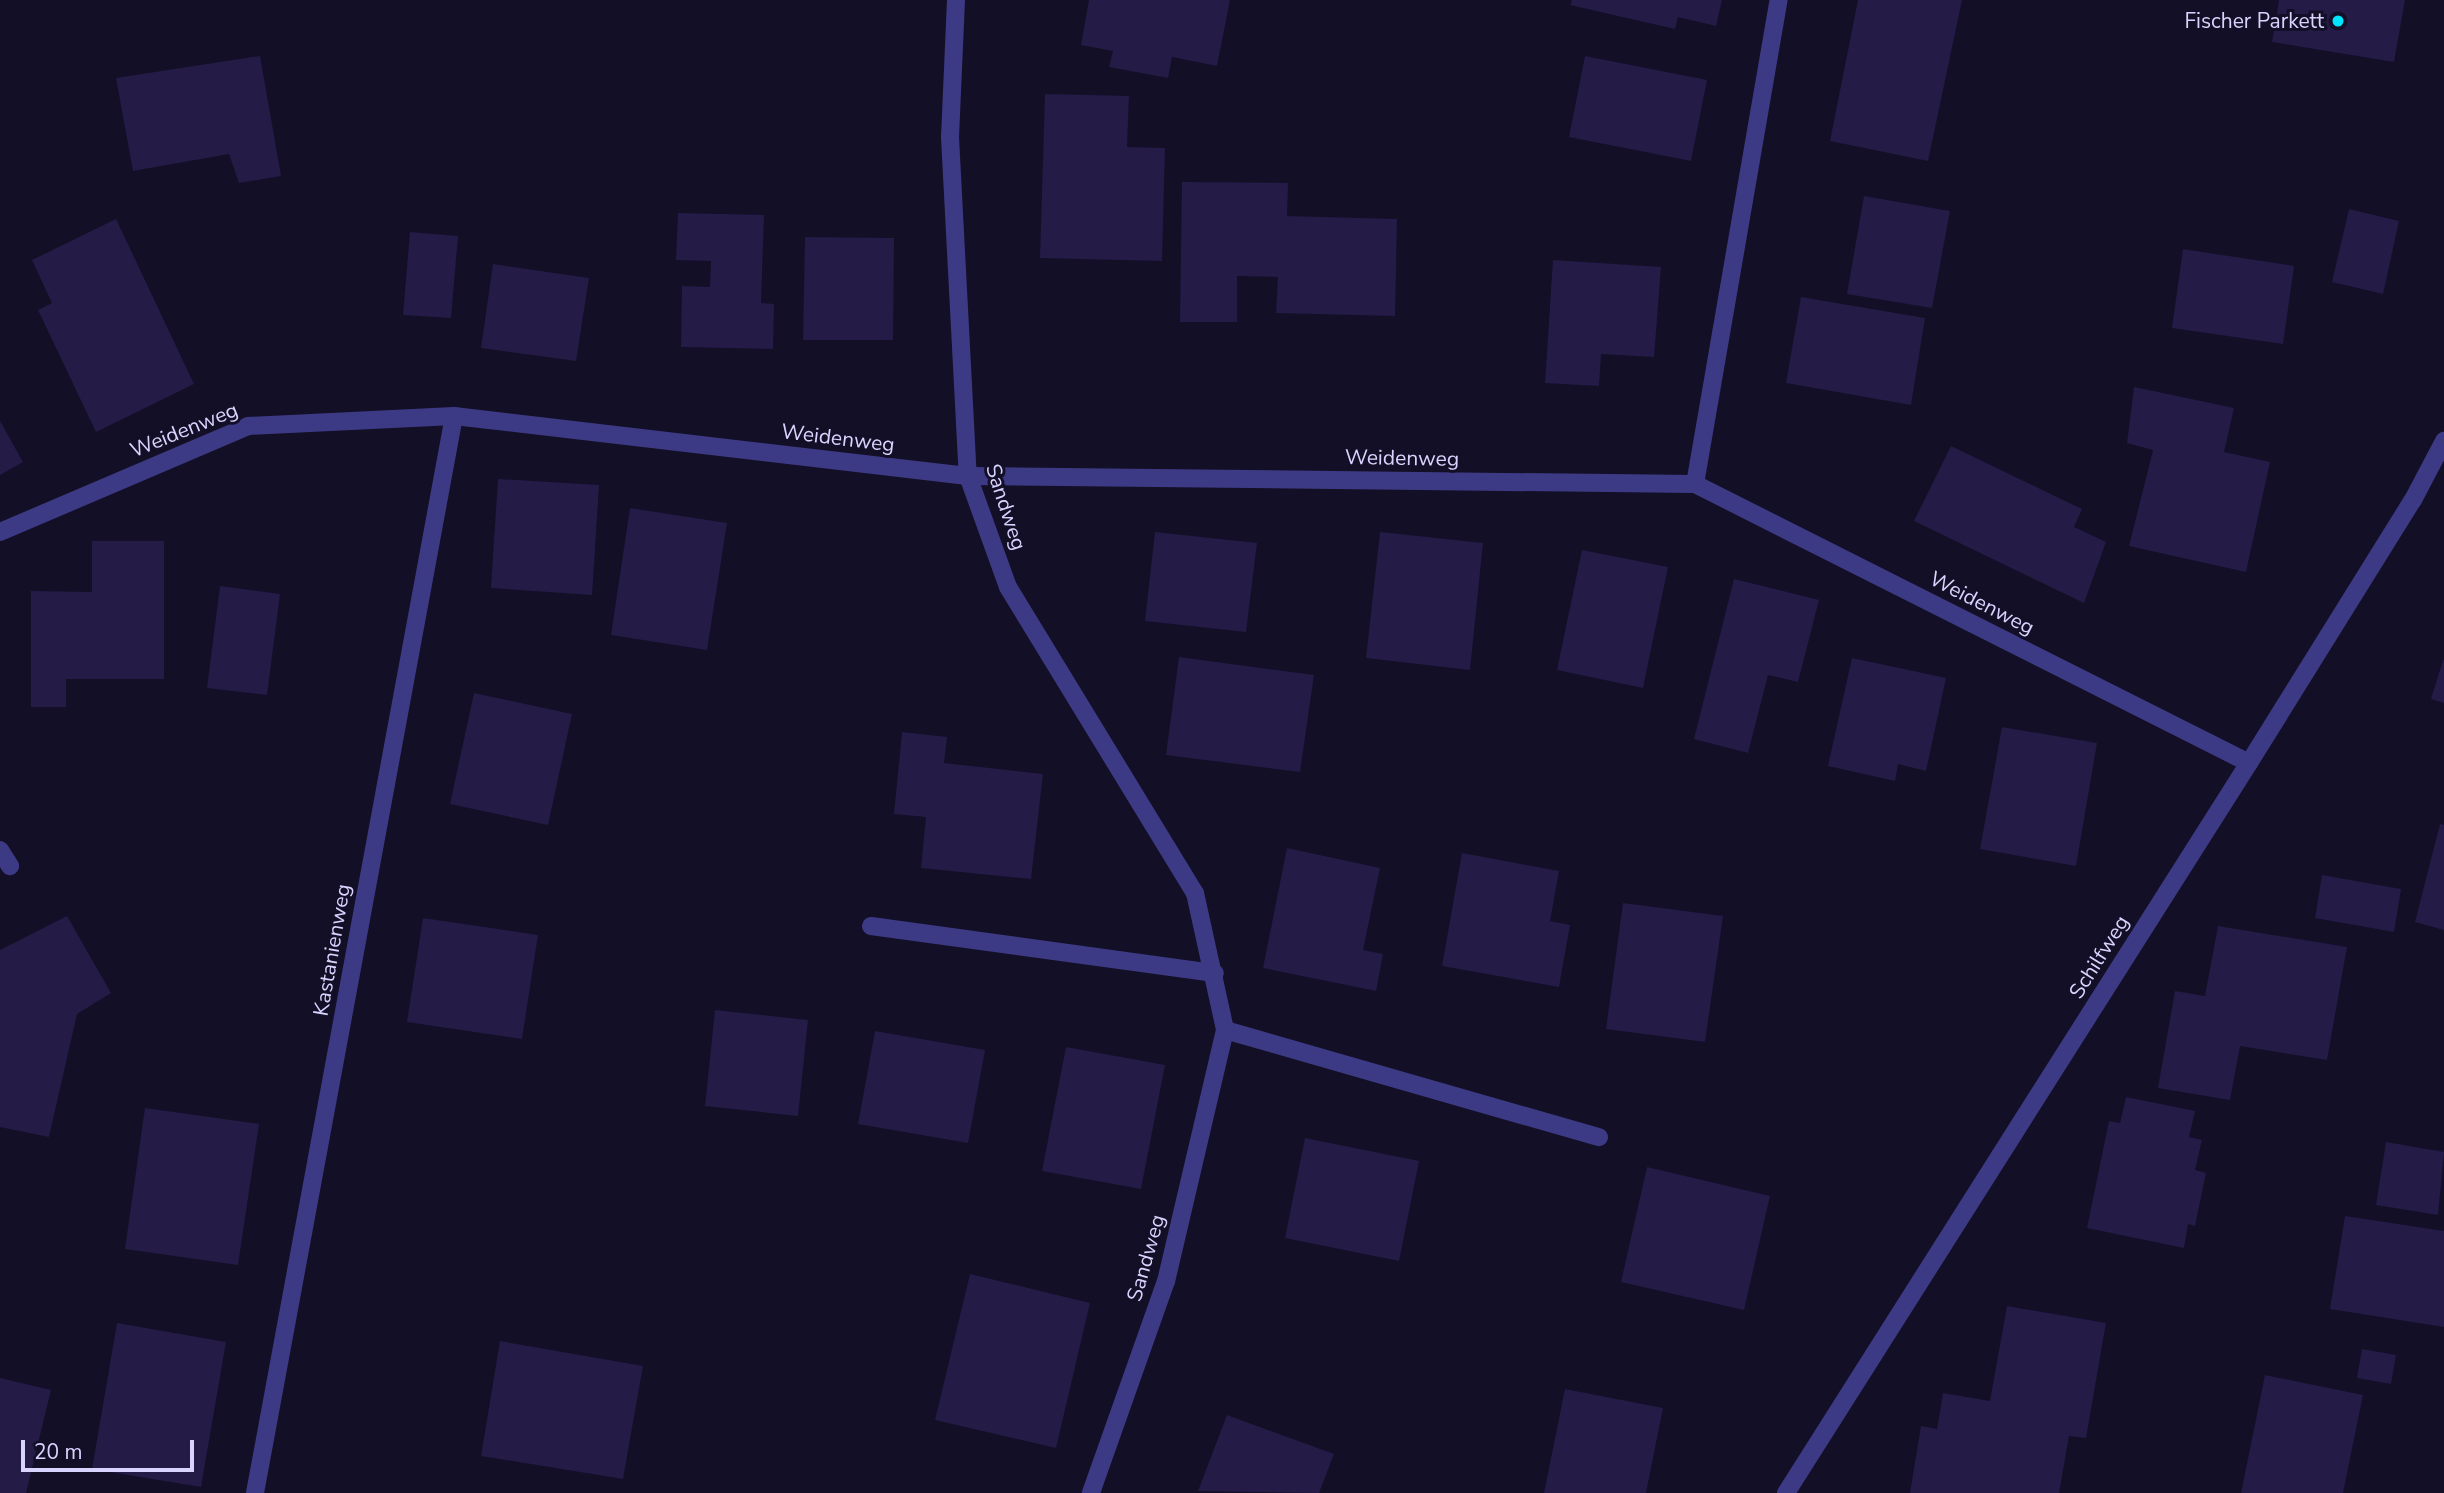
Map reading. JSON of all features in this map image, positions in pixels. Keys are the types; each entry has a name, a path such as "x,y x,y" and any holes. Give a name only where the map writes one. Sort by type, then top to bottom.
{"street":[{"name":"Sandweg","path":"957,0 950,137 968,475 1009,587 1195,893 1215,973 1225,1030 1166,1280 1091,1493"},
{"path":"1695,484 1779,0"},
{"name":"Weidenweg","path":"0,532 248,426 454,416 968,475 1695,484 2249,763"},
{"name":"Kastanienweg","path":"255,1493 454,416"},
{"name":"Schilfweg","path":"1786,1493 2249,763 2413,500 2444,441"},
{"path":"0,850 10,866"},
{"path":"871,926 1215,973"},
{"path":"1225,1030 1599,1137"}],"building":[{"path":"1089,0 1230,0 1217,66 1172,57 1168,78 1109,67 1113,51 1081,45"},
{"path":"1572,0 1722,0 1716,26 1678,17 1675,29 1570,5"},
{"path":"1858,0 1962,0 1928,161 1830,141"},
{"name":"Fischer Parkett","path":"2279,0 2405,0 2394,62 2272,42"},
{"path":"260,56 281,176 239,183 229,154 133,171 116,78"},
{"path":"1585,56 1707,80 1691,161 1569,137"},
{"path":"1045,94 1129,96 1127,147 1165,148 1162,261 1040,258"},
{"path":"1182,182 1288,183 1287,216 1397,219 1395,316 1276,313 1278,277 1237,276 1237,322 1180,322"},
{"path":"1864,196 1950,211 1932,308 1847,294"},
{"path":"2349,209 2399,221 2383,294 2332,282"},
{"path":"678,213 764,215 761,303 774,304 773,349 681,347 682,286 710,287 711,261 676,260"},
{"path":"116,219 194,384 96,432 38,310 52,303 32,260"},
{"path":"410,232 458,236 451,318 403,315"},
{"path":"805,237 894,238 893,340 803,340"},
{"path":"2183,249 2294,266 2283,344 2172,328"},
{"path":"1553,260 1661,267 1654,357 1601,354 1599,386 1545,383"},
{"path":"493,264 589,278 576,361 481,348"},
{"path":"1801,297 1925,318 1911,405 1786,383"},
{"path":"2134,387 2234,408 2224,452 2270,462 2246,572 2129,546 2153,450 2127,443"},
{"path":"0,421 23,462 0,475"},
{"path":"1951,446 2082,509 2074,527 2106,542 2084,603 1914,521"},
{"path":"498,479 599,485 592,595 491,588"},
{"path":"630,508 727,523 707,650 611,635"},
{"path":"1155,532 1257,543 1246,632 1145,621"},
{"path":"1380,532 1483,543 1470,670 1366,658"},
{"path":"92,541 164,541 164,679 66,679 66,707 31,707 31,591 92,592"},
{"path":"1582,550 1668,567 1643,688 1557,670"},
{"path":"1734,579 1819,600 1798,682 1768,675 1748,753 1694,739"},
{"path":"220,586 280,594 267,695 207,688"},
{"path":"1179,657 1314,675 1300,772 1166,755"},
{"path":"1852,658 1946,678 1926,771 1898,764 1895,781 1828,766"},
{"path":"2444,660 2444,703 2431,699"},
{"path":"474,693 572,714 548,825 450,804"},
{"path":"2002,727 2097,743 2076,866 1980,849"},
{"path":"902,732 947,737 944,763 1043,774 1031,879 921,868 926,817 894,814"},
{"path":"2440,824 2444,825 2444,930 2415,922"},
{"path":"1287,848 1380,868 1363,950 1383,954 1376,991 1263,968"},
{"path":"1462,853 1559,871 1550,921 1570,925 1559,987 1442,966"},
{"path":"2322,875 2401,889 2394,932 2315,918"},
{"path":"1623,903 1723,916 1705,1042 1606,1029"},
{"path":"67,916 111,993 77,1014 49,1137 0,1127 0,950"},
{"path":"423,918 538,935 522,1039 407,1022"},
{"path":"2218,926 2347,947 2327,1060 2240,1046 2230,1100 2158,1088 2175,991 2205,996"},
{"path":"715,1010 808,1020 798,1116 705,1106"},
{"path":"875,1031 985,1050 968,1143 858,1124"},
{"path":"1066,1047 1165,1065 1141,1189 1042,1171"},
{"path":"2126,1097 2195,1111 2189,1137 2202,1140 2195,1170 2206,1173 2195,1226 2188,1224 2184,1248 2087,1228 2109,1121 2120,1123"},
{"path":"145,1108 259,1124 238,1265 125,1249"},
{"path":"1305,1138 1419,1161 1399,1261 1285,1238"},
{"path":"2386,1142 2444,1152 2438,1215 2376,1205"},
{"path":"1647,1167 1770,1196 1744,1310 1621,1282"},
{"path":"2345,1216 2444,1231 2444,1327 2330,1309"},
{"path":"970,1274 1090,1303 1056,1448 935,1420"},
{"path":"2007,1306 2106,1323 2086,1438 2069,1436 2059,1493 1910,1493 1921,1426 1937,1429 1943,1393 1990,1401"},
{"path":"117,1323 226,1342 201,1487 92,1469"},
{"path":"500,1341 643,1366 623,1479 481,1456"},
{"path":"2362,1349 2396,1355 2391,1384 2357,1378"},
{"path":"2265,1375 2363,1395 2343,1493 2241,1493"},
{"path":"0,1378 51,1390 26,1493 0,1493"},
{"path":"1565,1389 1663,1408 1646,1493 1544,1493"},
{"path":"1227,1415 1334,1454 1319,1493 1198,1491"}],"place":[{"name":"Fischer Parkett","path":"2338,21"}]}
